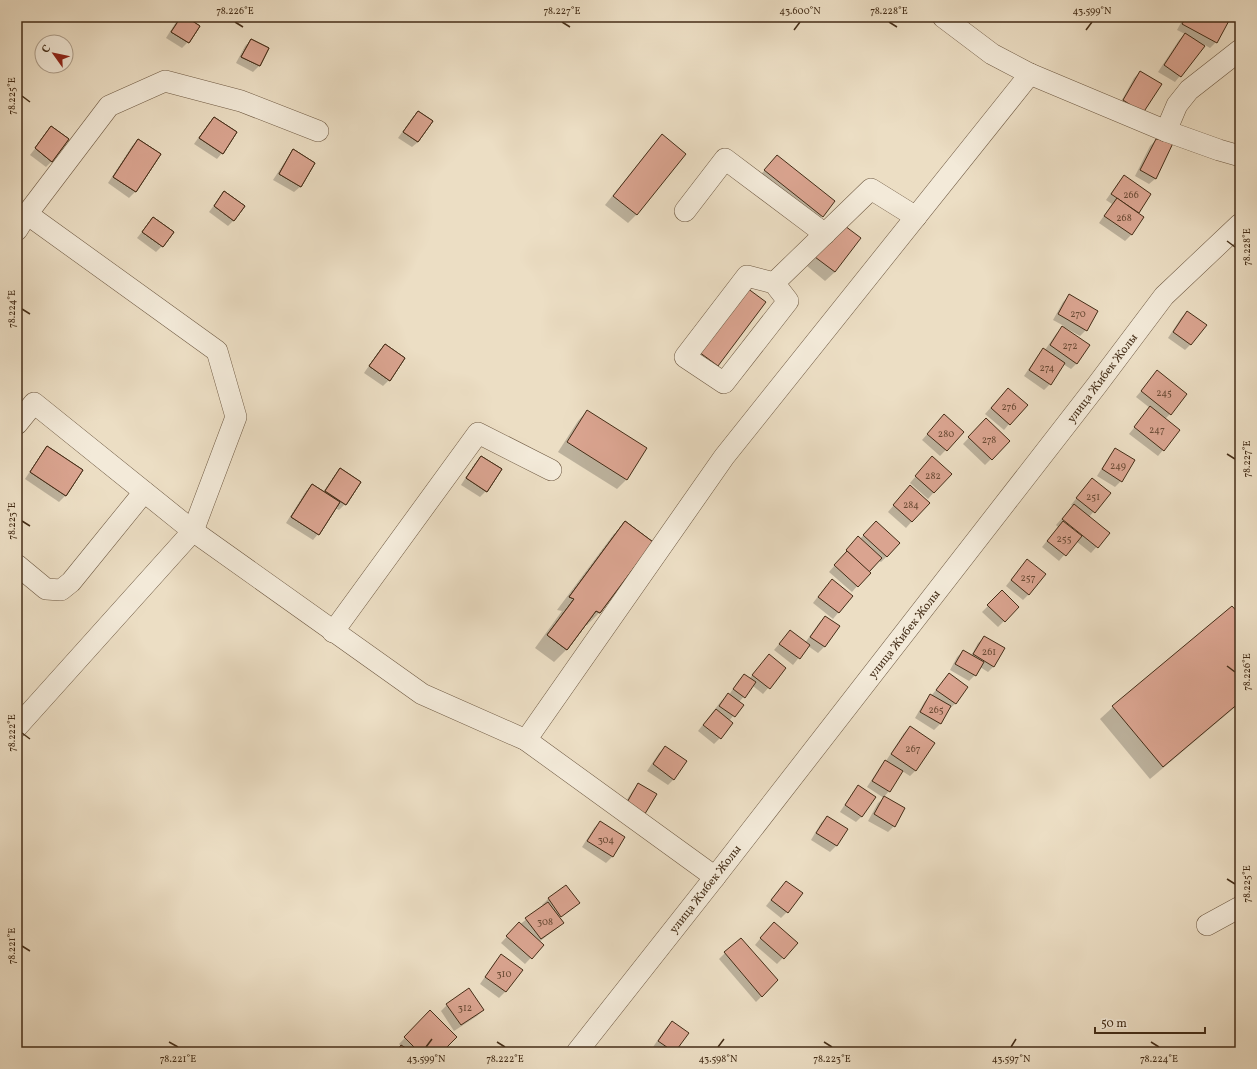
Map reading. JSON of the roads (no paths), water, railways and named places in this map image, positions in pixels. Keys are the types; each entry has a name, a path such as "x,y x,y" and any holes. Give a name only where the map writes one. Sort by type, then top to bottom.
{"street":[{"path":"944,17 992,54 1030,74 1166,131 1240,156"},
{"path":"1166,131 1177,105 1189,90 1240,50"},
{"path":"526,740 724,458 1030,74"},
{"path":"17,727 193,531 236,418 217,350 22,222 109,106 165,81 241,101 318,131"},
{"path":"684,211 725,159 825,234"},
{"path":"774,283 871,189 916,217"},
{"name":"улица Жибек Жолы","path":"577,1052 715,877 1097,385 1164,296 1240,224"},
{"path":"747,276 774,283 788,301 724,383 685,357 747,276"},
{"path":"17,424 34,403 193,531 422,694 526,740 715,877"},
{"path":"333,632 478,434 551,470"},
{"path":"17,565 46,589 61,590 70,582 144,492"},
{"path":"1207,925 1240,908"}]}
